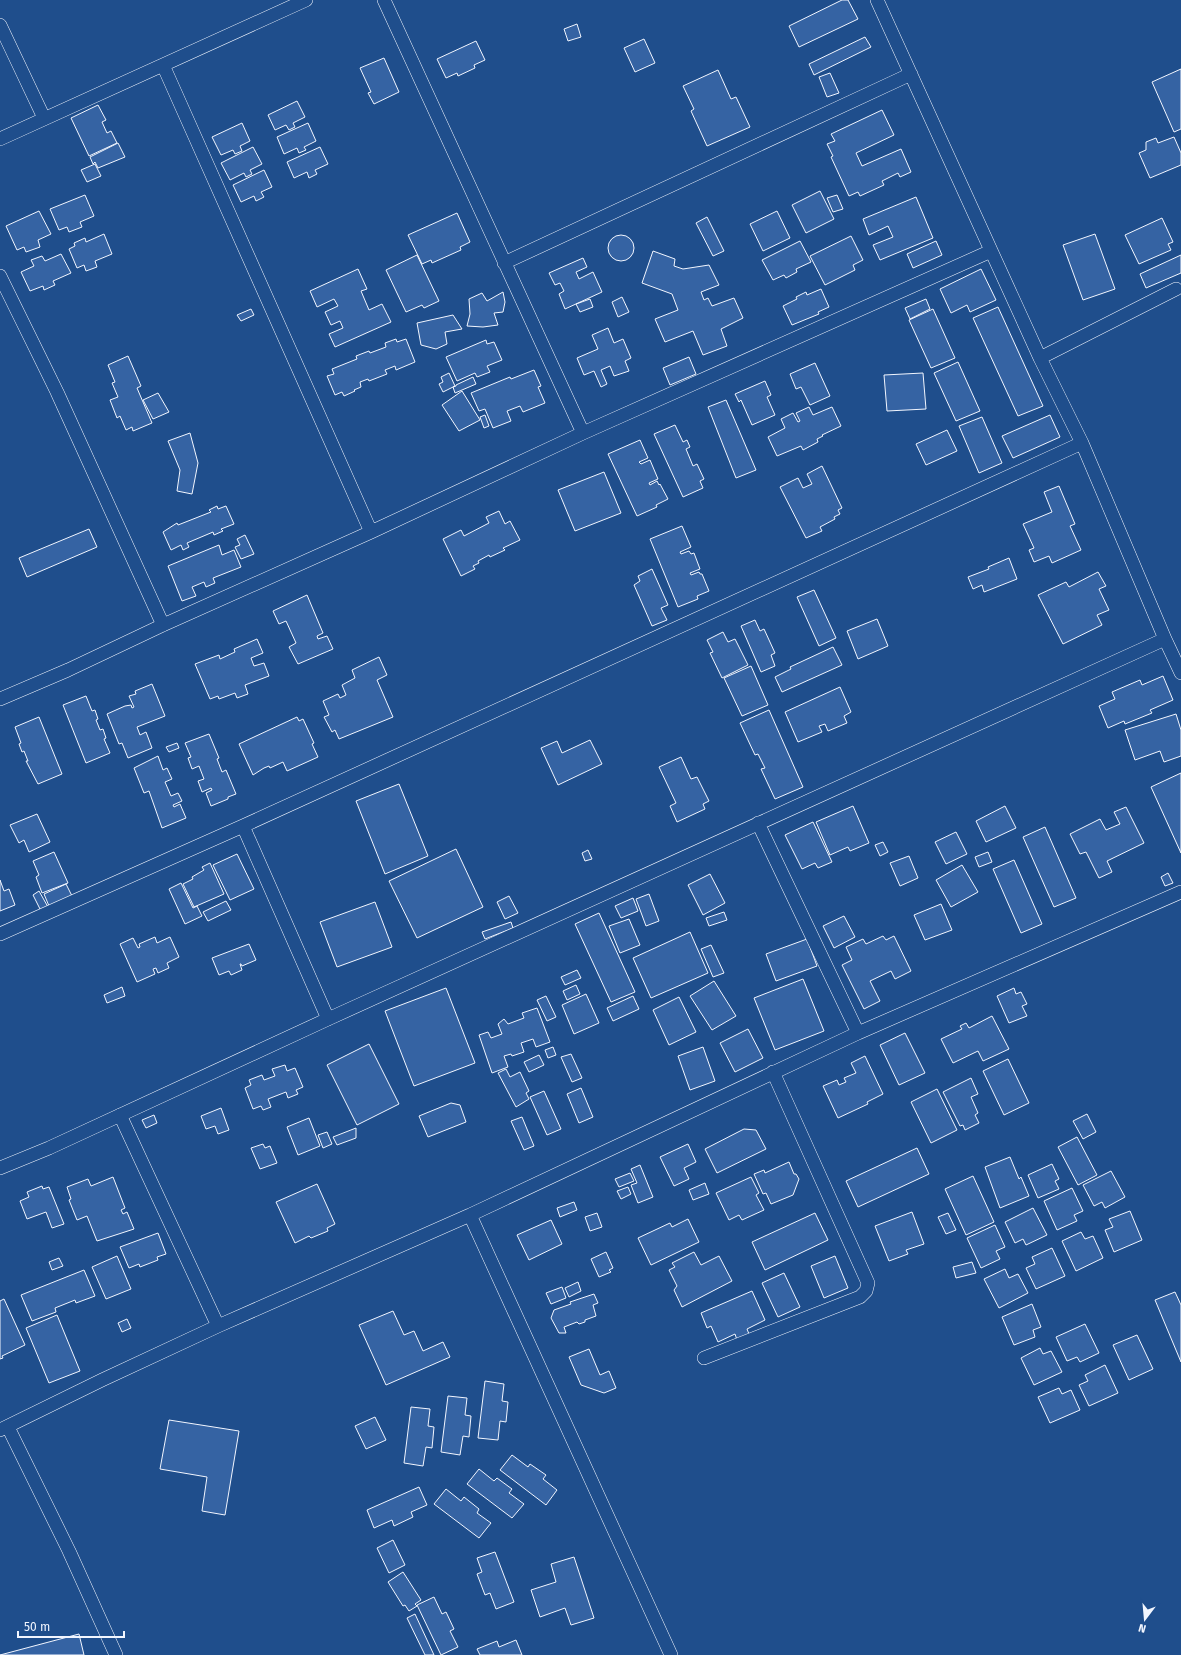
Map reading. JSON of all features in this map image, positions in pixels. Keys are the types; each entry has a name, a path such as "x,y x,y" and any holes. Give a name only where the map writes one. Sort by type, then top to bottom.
{"street":[{"path":"0,139 306,0"},
{"path":"384,0 583,433"},
{"path":"877,0 1040,358 1082,443 1165,639 1181,673"},
{"path":"0,25 44,118"},
{"path":"163,65 371,532"},
{"path":"504,263 910,74"},
{"path":"0,699 68,670 163,625 371,532 583,433 991,251"},
{"path":"0,276 57,392 163,625"},
{"path":"1040,358 1176,289"},
{"path":"0,934 243,826 1082,443"},
{"path":"0,1168 49,1148 328,1019 1165,639"},
{"path":"758,823 858,1033"},
{"path":"243,826 328,1019"},
{"path":"116,1655 69,1551 4,1429 102,1380 218,1326 470,1215 858,1033 1181,892"},
{"path":"704,1358 860,1297 866,1291 868,1283 773,1072"},
{"path":"120,1115 218,1326"},
{"path":"470,1215 671,1655"}],"building":[{"path":"842,0 848,0 858,19 799,47 789,26"},
{"path":"577,24 581,37 568,41 564,29"},
{"path":"865,37 871,47 814,75 809,64"},
{"path":"644,39 655,63 635,72 624,48"},
{"path":"476,41 485,60 474,65 475,68 458,76 457,73 446,78 437,59"},
{"path":"384,58 399,92 374,104 368,93 371,92 360,68"},
{"path":"1181,69 1181,129 1174,132 1152,82"},
{"path":"718,70 731,99 736,97 750,127 707,146 691,111 694,109 683,86"},
{"path":"830,73 839,93 827,97 819,77"},
{"path":"297,101 305,117 293,123 295,127 289,130 286,125 275,130 268,115"},
{"path":"98,105 106,120 102,122 107,133 111,131 117,143 89,156 71,118"},
{"path":"882,110 894,135 856,153 862,166 901,149 911,172 900,177 898,173 882,181 884,185 860,196 858,192 849,196 831,157 833,156 827,144 835,141 831,134"},
{"path":"242,123 250,141 240,146 242,151 235,154 233,150 221,155 212,137"},
{"path":"308,123 316,141 304,147 306,150 299,153 297,148 284,154 277,137"},
{"path":"1174,137 1181,153 1181,165 1150,178 1139,153 1146,150 1146,142 1156,138 1158,143"},
{"path":"118,143 125,157 98,168 95,162 93,164 90,157"},
{"path":"253,147 262,164 250,170 252,174 246,177 244,173 230,180 221,163"},
{"path":"320,147 328,164 315,170 317,174 309,178 307,172 294,178 287,162"},
{"path":"95,164 101,176 87,182 81,170"},
{"path":"264,170 272,187 261,192 264,197 256,201 254,196 241,202 233,185"},
{"path":"820,191 834,219 806,233 792,205"},
{"path":"85,195 94,216 80,222 82,227 69,232 67,227 59,230 50,209"},
{"path":"837,195 843,209 833,212 827,198"},
{"path":"916,197 933,238 880,260 873,245 893,237 888,226 869,235 863,219"},
{"path":"39,211 51,234 38,240 40,247 26,252 24,247 17,250 6,226"},
{"path":"777,211 790,238 763,251 750,224"},
{"path":"457,213 470,242 460,247 461,250 432,263 431,260 422,264 408,235"},
{"path":"707,217 724,251 713,256 696,223"},
{"path":"1162,218 1173,242 1168,244 1171,250 1139,264 1125,235"},
{"path":"104,234 112,254 95,261 97,267 86,271 84,265 77,268 69,249 75,246 74,243 85,238 86,242"},
{"path":"1095,234 1115,289 1083,300 1063,245"},
{"path":"621,235 630,239 634,248 630,257 621,261 612,257 608,248 612,239"},
{"path":"851,236 863,260 853,265 855,270 825,285 810,256"},
{"path":"800,241 811,262 796,269 797,272 786,278 784,275 773,280 762,260"},
{"path":"936,241 942,255 913,268 907,254"},
{"path":"653,251 675,259 674,266 683,269 709,265 719,285 701,292 704,300 708,298 712,306 734,298 743,318 721,329 727,346 703,355 693,331 665,342 655,319 678,310 672,294 642,283"},
{"path":"61,254 71,273 53,281 55,285 44,290 43,286 30,291 21,272 34,266 31,260 42,256 45,261"},
{"path":"417,255 439,301 424,308 422,305 406,312 386,270"},
{"path":"1181,255 1181,273 1146,288 1140,274"},
{"path":"583,258 587,267 576,272 579,279 593,272 602,292 565,309 559,294 564,291 560,283 555,285 549,273"},
{"path":"358,269 367,289 361,291 369,310 382,304 391,322 335,347 329,334 343,328 340,321 331,325 325,312 338,306 334,299 317,307 310,291"},
{"path":"981,269 996,300 970,312 967,305 951,313 940,289"},
{"path":"821,289 829,307 818,312 819,314 792,325 783,306 797,299 796,297 806,292 807,295"},
{"path":"503,292 505,302 503,312 494,313 498,325 483,327 467,326 470,314 469,299 482,293 487,301"},
{"path":"622,297 629,312 618,317 612,302"},
{"path":"590,299 593,307 580,312 576,304"},
{"path":"926,299 930,309 910,319 905,308"},
{"path":"998,307 1043,406 1018,416 973,318"},
{"path":"251,309 254,315 241,321 237,315"},
{"path":"933,309 955,358 931,368 909,320"},
{"path":"453,315 462,329 445,332 447,344 436,349 421,345 417,323"},
{"path":"608,328 614,343 623,339 631,358 625,361 629,371 614,376 610,366 601,370 607,384 601,387 594,371 584,375 577,358 598,349 592,335"},
{"path":"396,339 397,342 406,339 415,362 396,370 395,366 385,370 387,374 369,381 368,379 360,382 361,387 344,396 342,392 335,395 327,376 334,374 332,369 357,359 356,356 386,347 385,343"},
{"path":"486,340 487,344 494,342 502,360 487,366 490,372 477,377 475,373 457,381 446,357"},
{"path":"128,356 141,386 137,388 152,423 133,431 132,427 126,430 120,416 117,418 110,400 118,397 112,383 115,382 108,365"},
{"path":"689,357 696,374 670,385 663,368"},
{"path":"958,362 980,411 956,421 934,373"},
{"path":"815,363 830,396 810,405 801,387 796,389 790,374"},
{"path":"534,370 541,386 538,387 545,403 523,412 520,406 507,411 511,421 493,428 485,409 479,411 471,393 510,377 511,379"},
{"path":"449,373 455,386 443,392 439,384 443,382 441,377"},
{"path":"923,373 926,409 887,411 884,375"},
{"path":"473,377 476,384 455,393 453,387"},
{"path":"765,381 771,395 767,397 775,415 752,425 741,400 739,402 735,394"},
{"path":"462,391 480,420 459,431 442,405"},
{"path":"158,393 169,412 153,419 143,400"},
{"path":"726,400 756,470 736,478 708,407"},
{"path":"809,407 813,415 832,407 841,426 822,435 823,436 817,439 818,442 803,450 801,446 777,456 768,437 785,428 781,419 793,413 798,422 800,421 796,413"},
{"path":"485,415 489,426 484,428 480,417"},
{"path":"1050,415 1060,437 1013,458 1002,436"},
{"path":"982,417 1002,463 979,473 959,426"},
{"path":"675,425 683,442 687,440 690,447 686,449 693,466 697,464 704,479 700,481 703,488 683,497 654,434"},
{"path":"947,430 957,451 926,465 916,444"},
{"path":"190,433 198,463 192,494 177,491 180,470 168,441"},
{"path":"640,440 648,458 639,462 641,464 650,460 658,479 649,483 650,485 657,481 668,499 656,505 657,507 637,516 608,454"},
{"path":"822,466 842,508 838,510 840,514 834,517 835,519 820,527 822,531 806,538 780,487 798,478 803,488 812,484 807,474"},
{"path":"604,472 621,513 575,531 558,490"},
{"path":"1059,486 1075,524 1070,526 1081,550 1052,563 1049,556 1034,562 1029,550 1034,548 1023,524 1052,512 1044,492"},
{"path":"217,506 218,509 226,506 234,524 221,529 223,531 214,535 213,532 187,543 189,547 183,550 181,545 171,550 163,532 177,523 178,525 211,512 209,510"},
{"path":"499,511 505,524 510,521 520,540 503,548 505,550 490,557 489,555 478,561 479,563 473,566 475,569 461,576 443,539 461,530 464,536 489,523 486,517"},
{"path":"682,526 691,547 680,552 681,554 689,551 691,554 694,553 700,569 690,573 691,575 699,572 702,574 709,591 697,596 698,599 678,607 650,539"},
{"path":"89,529 97,547 27,577 19,558"},
{"path":"245,535 254,554 241,559 235,547 240,545 237,539"},
{"path":"219,545 222,555 234,550 241,567 213,578 215,583 206,587 204,582 192,587 196,596 182,601 168,566"},
{"path":"1009,558 1017,579 984,592 982,585 973,589 968,577 989,569 988,567"},
{"path":"652,569 668,605 661,608 667,620 652,626 634,585 640,581 638,576"},
{"path":"1098,572 1106,586 1099,589 1109,610 1097,615 1102,625 1063,644 1038,595 1066,582 1069,587"},
{"path":"814,590 836,638 819,646 797,597"},
{"path":"307,595 323,633 317,636 318,639 327,636 333,649 298,664 289,647 296,643 286,621 279,624 273,611"},
{"path":"877,619 888,646 858,659 847,631"},
{"path":"755,620 760,631 764,629 775,653 771,655 775,666 761,672 741,626"},
{"path":"723,632 728,642 735,639 748,665 722,678 710,653 713,652 707,640"},
{"path":"257,639 263,653 251,658 254,666 264,663 269,676 245,685 248,694 237,698 235,693 219,699 218,696 210,699 195,664 219,655 220,659 235,652 234,649"},
{"path":"833,647 842,665 782,692 775,677 791,669 790,667"},
{"path":"379,657 387,675 377,680 393,717 339,739 335,730 332,732 324,717 329,715 323,701 338,694 340,698 346,695 342,685 355,678 352,670"},
{"path":"751,666 768,705 742,716 724,678"},
{"path":"1163,676 1173,700 1150,710 1152,713 1125,724 1124,721 1108,728 1099,706 1115,699 1112,692 1140,680 1142,685"},
{"path":"152,684 165,716 137,727 140,735 146,732 152,748 128,758 122,743 119,744 107,714 125,706 131,705 132,708 134,707 129,696 136,694 135,691"},
{"path":"840,687 851,712 844,716 847,723 828,731 825,724 819,726 822,732 798,742 785,712"},
{"path":"86,696 92,711 95,710 98,719 96,720 100,730 103,729 106,738 104,739 110,753 86,763 63,705"},
{"path":"769,710 803,787 775,799 761,769 765,768 758,754 755,755 740,723"},
{"path":"1176,714 1181,730 1181,756 1164,762 1160,751 1135,760 1125,730"},
{"path":"39,717 62,774 38,784 26,761 28,761 24,751 22,752 19,744 21,743 15,727"},
{"path":"297,717 299,721 303,719 314,743 312,744 318,757 287,771 283,762 270,768 269,766 264,768 253,775 239,744"},
{"path":"209,734 219,758 217,759 222,772 226,770 236,794 211,806 206,793 212,790 211,788 202,792 198,781 204,779 199,766 192,769 188,758 191,757 185,743"},
{"path":"590,740 602,764 558,785 541,748 557,741 562,753"},
{"path":"177,743 179,748 169,752 166,747"},
{"path":"158,756 163,770 167,768 172,779 165,782 171,796 178,793 182,801 173,805 174,807 180,804 186,818 162,828 149,791 144,793 134,768"},
{"path":"681,757 691,779 697,777 709,801 703,804 705,809 677,822 670,806 676,803 659,767"},
{"path":"1181,773 1181,853 1151,787"},
{"path":"399,784 428,856 385,874 356,801"},
{"path":"853,806 869,843 850,851 848,847 830,855 816,822"},
{"path":"1005,806 1016,828 986,842 976,821"},
{"path":"1126,807 1144,843 1107,861 1112,872 1099,878 1086,852 1080,854 1070,834 1100,819 1106,830 1120,824 1114,812"},
{"path":"37,814 50,842 29,852 24,840 19,843 10,825"},
{"path":"813,822 832,862 818,868 815,863 802,869 785,835"},
{"path":"1045,827 1076,898 1054,907 1023,837"},
{"path":"956,832 967,854 946,864 935,842"},
{"path":"883,842 888,852 880,856 875,845"},
{"path":"456,849 483,907 417,938 389,881"},
{"path":"588,850 592,859 585,861 582,853"},
{"path":"54,852 68,883 42,893 36,877 39,875 33,861"},
{"path":"988,852 992,862 979,867 975,857"},
{"path":"237,854 254,889 230,900 213,865"},
{"path":"909,856 918,878 900,886 890,863"},
{"path":"1014,860 1042,924 1021,933 993,869"},
{"path":"210,863 224,894 194,907 183,884 193,879 192,877 204,870 202,867"},
{"path":"962,865 978,892 951,907 936,880"},
{"path":"1168,873 1173,883 1165,886 1161,877"},
{"path":"710,874 725,903 703,915 688,885"},
{"path":"0,880 4,891 9,889 15,905 0,911"},
{"path":"181,883 193,908 197,906 202,916 185,924 169,889"},
{"path":"66,884 72,896 49,906 44,894"},
{"path":"39,891 48,907 41,911 33,895"},
{"path":"649,894 659,921 646,926 636,899"},
{"path":"509,896 518,913 505,919 497,902"},
{"path":"633,898 638,911 621,918 615,906"},
{"path":"226,901 231,910 208,921 203,912"},
{"path":"375,902 392,947 337,967 320,922"},
{"path":"941,904 952,930 925,940 914,915"},
{"path":"724,912 727,920 709,926 706,918"},
{"path":"599,913 635,992 611,1002 575,924"},
{"path":"844,916 855,937 834,948 823,926"},
{"path":"629,919 640,945 620,953 609,926"},
{"path":"511,922 513,928 485,939 482,932"},
{"path":"690,932 708,973 651,998 633,958"},
{"path":"883,936 886,940 894,936 911,971 895,979 891,971 870,981 880,1001 864,1009 842,965 852,960 846,947 863,939 866,944"},
{"path":"155,937 157,943 170,937 179,957 167,963 169,968 158,973 156,968 153,969 155,974 137,982 120,944 133,938 138,948 140,947 139,944"},
{"path":"807,939 817,966 776,981 766,954"},
{"path":"249,944 256,960 242,966 240,964 242,970 231,975 229,971 219,975 212,958"},
{"path":"711,945 724,973 713,977 701,949"},
{"path":"577,970 581,978 565,985 561,977"},
{"path":"803,979 824,1031 775,1050 754,998"},
{"path":"714,981 736,1016 712,1030 690,996"},
{"path":"576,985 580,994 567,1000 563,991"},
{"path":"122,987 125,996 107,1003 104,995"},
{"path":"446,988 475,1063 414,1086 385,1011"},
{"path":"1014,988 1016,994 1021,992 1027,1004 1022,1006 1027,1016 1009,1023 997,996"},
{"path":"586,994 599,1023 574,1034 562,1005"},
{"path":"546,996 556,1017 547,1021 537,1000"},
{"path":"633,996 639,1009 613,1021 607,1008"},
{"path":"679,997 696,1032 669,1045 653,1010"},
{"path":"537,1008 550,1042 536,1047 533,1039 521,1043 524,1052 512,1056 511,1054 504,1056 508,1067 492,1073 479,1035 488,1032 491,1038 502,1034 498,1024 504,1019 508,1024 524,1018 522,1013"},
{"path":"992,1016 1009,1049 983,1061 978,1051 953,1063 941,1039 962,1029 960,1026 966,1023 969,1028"},
{"path":"748,1029 763,1058 735,1072 720,1043"},
{"path":"905,1033 925,1073 899,1085 880,1045"},
{"path":"369,1044 399,1104 357,1125 327,1065"},
{"path":"553,1047 556,1055 548,1058 545,1050"},
{"path":"703,1047 715,1081 690,1090 678,1056"},
{"path":"571,1054 582,1078 572,1082 561,1057"},
{"path":"539,1055 544,1065 529,1072 524,1062"},
{"path":"865,1056 883,1094 867,1102 868,1104 838,1118 823,1086 837,1080 839,1085 846,1082 844,1078 856,1073 851,1063"},
{"path":"1008,1059 1029,1103 1004,1115 983,1071"},
{"path":"285,1065 287,1071 295,1068 303,1087 296,1090 298,1094 288,1098 286,1092 268,1099 271,1107 263,1110 261,1106 253,1109 245,1088 251,1085 249,1080 262,1075 264,1080 275,1076 272,1069"},
{"path":"506,1069 510,1077 520,1072 529,1091 526,1093 529,1099 516,1107 498,1073"},
{"path":"971,1078 978,1094 971,1097 978,1113 975,1115 979,1123 965,1130 963,1125 960,1126 943,1092"},
{"path":"581,1088 593,1117 579,1123 567,1094"},
{"path":"937,1089 957,1130 931,1143 911,1102"},
{"path":"544,1091 561,1129 547,1135 530,1097"},
{"path":"451,1103 460,1105 466,1122 428,1137 419,1116"},
{"path":"221,1108 229,1130 218,1134 215,1126 206,1129 201,1116"},
{"path":"1087,1114 1096,1132 1083,1139 1073,1121"},
{"path":"154,1115 157,1123 146,1128 142,1120"},
{"path":"522,1117 534,1146 524,1150 511,1121"},
{"path":"309,1118 320,1146 298,1155 287,1127"},
{"path":"356,1128 356,1138 337,1145 333,1137"},
{"path":"744,1129 756,1130 766,1149 717,1173 705,1149"},
{"path":"327,1132 332,1144 323,1148 318,1135"},
{"path":"1077,1137 1097,1175 1078,1185 1058,1147"},
{"path":"263,1144 265,1148 270,1146 277,1163 260,1169 251,1148"},
{"path":"688,1144 696,1162 684,1168 689,1179 674,1186 660,1157"},
{"path":"917,1148 929,1174 858,1207 846,1181"},
{"path":"1010,1157 1019,1179 1021,1177 1029,1196 1000,1208 985,1167"},
{"path":"789,1162 794,1174 796,1174 799,1179 793,1195 771,1204 766,1193 763,1194 754,1174 764,1170 765,1173"},
{"path":"1052,1164 1059,1179 1055,1181 1059,1189 1038,1198 1028,1175"},
{"path":"640,1165 653,1197 638,1203 631,1185 637,1183 631,1169"},
{"path":"1111,1171 1125,1197 1105,1208 1102,1202 1094,1206 1083,1185"},
{"path":"630,1173 634,1181 619,1187 615,1179"},
{"path":"973,1176 994,1222 966,1235 945,1189"},
{"path":"113,1177 125,1208 121,1210 123,1214 127,1212 134,1229 97,1241 87,1216 77,1220 69,1200 71,1199 67,1187 88,1179 91,1186"},
{"path":"751,1177 759,1193 756,1195 764,1210 742,1220 739,1215 729,1220 716,1193"},
{"path":"705,1183 709,1194 693,1200 689,1190"},
{"path":"317,1184 335,1224 327,1228 328,1231 311,1238 309,1236 295,1243 276,1202"},
{"path":"42,1186 43,1189 49,1187 64,1224 52,1228 46,1212 27,1219 20,1201 29,1197 27,1192"},
{"path":"628,1187 631,1194 621,1199 617,1191"},
{"path":"1072,1188 1083,1211 1074,1215 1077,1221 1057,1230 1044,1201"},
{"path":"574,1202 577,1210 560,1217 557,1208"},
{"path":"1033,1208 1047,1235 1026,1245 1023,1239 1015,1243 1005,1222"},
{"path":"1130,1211 1142,1240 1114,1252 1105,1230 1113,1227 1109,1219"},
{"path":"912,1212 924,1244 906,1250 908,1254 889,1261 875,1226"},
{"path":"597,1213 602,1227 590,1231 585,1217"},
{"path":"815,1213 828,1240 765,1270 752,1242"},
{"path":"948,1213 956,1230 946,1234 938,1217"},
{"path":"688,1219 699,1242 651,1265 638,1238 670,1223 672,1227"},
{"path":"551,1220 562,1244 529,1260 517,1235"},
{"path":"995,1225 1005,1247 996,1251 1000,1259 981,1268 967,1238"},
{"path":"1081,1232 1085,1239 1093,1236 1103,1258 1076,1271 1062,1241"},
{"path":"158,1233 166,1254 157,1257 158,1260 140,1267 139,1264 129,1268 120,1247"},
{"path":"1052,1248 1065,1276 1036,1289 1026,1268 1035,1264 1032,1257"},
{"path":"606,1252 613,1268 609,1270 611,1272 599,1277 591,1259"},
{"path":"694,1252 701,1265 719,1256 732,1281 682,1307 674,1290 677,1286 669,1270 675,1267 672,1263"},
{"path":"117,1256 131,1289 106,1299 92,1267"},
{"path":"835,1256 848,1288 824,1298 811,1266"},
{"path":"59,1258 63,1266 52,1270 49,1262"},
{"path":"972,1262 976,1273 956,1278 953,1267"},
{"path":"1005,1269 1009,1278 1018,1274 1028,1293 999,1308 984,1279"},
{"path":"84,1270 95,1296 76,1303 75,1300 55,1308 56,1312 32,1321 21,1295"},
{"path":"784,1273 800,1307 778,1317 762,1283"},
{"path":"578,1282 581,1291 569,1297 565,1288"},
{"path":"562,1287 566,1298 551,1304 546,1293"},
{"path":"752,1291 765,1320 747,1329 749,1334 737,1340 735,1334 718,1342 711,1326 707,1328 701,1313"},
{"path":"1175,1292 1181,1305 1181,1362 1155,1300"},
{"path":"594,1294 598,1303 593,1305 596,1316 585,1320 585,1322 579,1324 577,1322 564,1327 566,1333 559,1333 551,1318 554,1310 571,1304 570,1302"},
{"path":"4,1299 25,1345 2,1356 3,1358 0,1359 0,1301"},
{"path":"1032,1304 1041,1327 1033,1330 1035,1337 1014,1345 1002,1317"},
{"path":"393,1311 404,1335 414,1331 423,1351 443,1342 450,1357 386,1385 359,1325"},
{"path":"57,1315 80,1371 49,1383 26,1328"},
{"path":"127,1319 131,1328 122,1332 118,1323"},
{"path":"1085,1324 1099,1353 1080,1362 1077,1357 1067,1361 1056,1337"},
{"path":"1137,1335 1153,1369 1129,1380 1113,1345"},
{"path":"1040,1348 1043,1354 1051,1351 1062,1372 1034,1385 1021,1358"},
{"path":"589,1349 600,1375 609,1371 616,1388 604,1393 581,1385 569,1357"},
{"path":"1105,1365 1118,1393 1089,1406 1079,1385 1088,1381 1085,1375"},
{"path":"485,1381 504,1384 502,1401 508,1402 506,1422 500,1421 498,1440 478,1438"},
{"path":"1059,1388 1062,1394 1071,1390 1080,1410 1050,1423 1038,1397"},
{"path":"448,1396 467,1398 465,1415 471,1416 469,1437 463,1436 460,1455 441,1452"},
{"path":"411,1407 430,1409 428,1426 434,1427 432,1448 426,1447 423,1466 404,1463"},
{"path":"375,1417 386,1440 366,1449 355,1426"},
{"path":"169,1420 239,1431 225,1515 202,1511 207,1477 160,1469"},
{"path":"512,1455 528,1467 530,1464 546,1475 543,1479 557,1490 546,1505 500,1470"},
{"path":"479,1469 494,1481 497,1478 512,1489 509,1493 524,1504 512,1518 467,1484"},
{"path":"419,1487 427,1505 411,1512 413,1517 394,1526 392,1520 374,1528 367,1510"},
{"path":"446,1489 461,1501 464,1497 479,1509 477,1513 491,1523 479,1538 434,1504"},
{"path":"393,1540 405,1565 389,1573 377,1548"},
{"path":"495,1552 514,1602 496,1609 490,1593 485,1595 477,1574 482,1572 477,1558"},
{"path":"574,1557 594,1618 571,1625 565,1608 540,1617 531,1590 556,1582 551,1564"},
{"path":"403,1572 421,1600 415,1604 417,1606 409,1611 405,1605 403,1606 388,1582"},
{"path":"434,1597 442,1614 446,1612 454,1629 450,1631 458,1647 441,1655 417,1605"},
{"path":"415,1614 434,1655 425,1655 407,1618"},
{"path":"79,1634 84,1655 0,1655"},
{"path":"516,1640 522,1655 480,1655 477,1649 497,1641 499,1647"}]}
